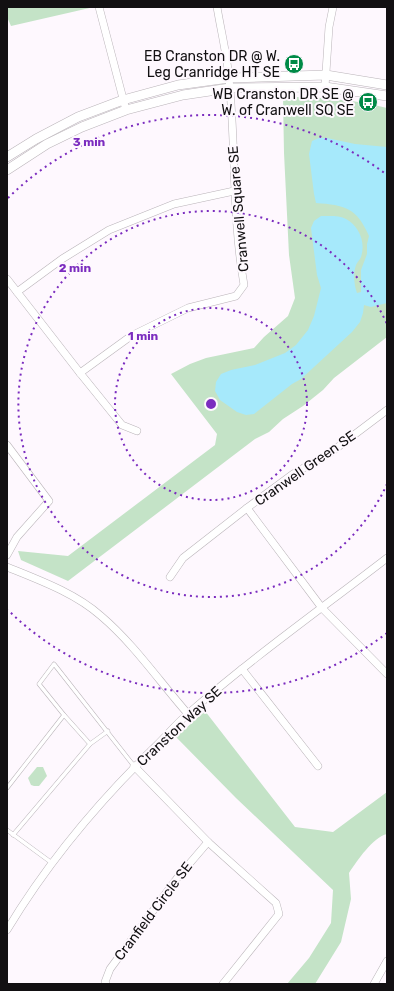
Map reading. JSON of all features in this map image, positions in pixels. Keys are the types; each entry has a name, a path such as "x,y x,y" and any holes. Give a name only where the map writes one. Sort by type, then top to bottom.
{"street":[{"path":"99,7 126,110"},
{"name":"Cranwell Square SE","path":"80,373 130,336 188,308 236,296 244,285 234,191 230,88 217,7"},
{"path":"325,87 329,27 333,7"},
{"path":"7,157 36,139 78,117 123,100 178,85 229,78 326,75 387,85"},
{"path":"7,170 47,144 82,127 126,110 183,94 230,88 325,87 387,96"},
{"path":"17,292 62,259 108,230 174,204 234,191"},
{"path":"7,279 122,425 138,431"},
{"name":"Cranwell Green SE","path":"387,410 330,453 293,474 247,508 322,608 387,674"},
{"path":"7,445 49,501 17,536 7,556"},
{"path":"170,577 183,558 247,508"},
{"name":"Cranston Way SE","path":"7,930 20,909 71,839 134,766 188,714 242,669 387,558"},
{"path":"7,567 67,593 100,615 124,637 188,714"},
{"path":"242,669 318,766"},
{"path":"134,766 208,842 276,903 279,914 223,984"},
{"name":"Cranfield Circle SE","path":"106,984 105,982 110,969 178,877 208,842"},
{"path":"374,984 387,961"}],"lane":[{"path":"90,744 39,684 54,664 134,766"},
{"path":"7,788 64,715"},
{"path":"13,835 90,744 108,731"},
{"path":"7,830 52,864"}],"green space":[{"path":"7,7 94,7 11,26 7,17"},
{"path":"283,97 336,99 361,102 387,108 387,337 334,378 323,390 303,406 283,419 269,432 255,439 68,581 21,560 18,551 68,556 215,445 217,434 171,374 206,358 254,348 288,316 295,298 289,255"},
{"path":"205,711 295,827 333,832 387,792 387,834 371,844 349,873 351,899 341,942 315,984 287,984 309,958 331,923 333,890 236,798 176,737"},
{"path":"37,767 43,767 47,776 39,786 34,786 31,785 28,778"}],"water":[{"path":"319,138 327,138 355,144 387,147 387,303 371,307 364,305 360,322 352,332 301,379 292,384 254,414 246,415 237,412 220,400 215,391 216,382 221,374 231,370 255,365 285,353 296,345 308,330 314,316 321,288 317,275 311,228 314,221 321,216 341,217 351,222 358,230 363,246 361,258 356,264 354,279 357,293 361,292 361,270 367,254 369,236 360,219 349,210 335,205 316,203 309,154 312,141"}],"place":[{"name":"EB Cranston DR @ W. Leg Cranridge HT SE","path":"294,64"},
{"name":"WB Cranston DR SE @ W. of Cranwell SQ SE","path":"368,102"}]}
